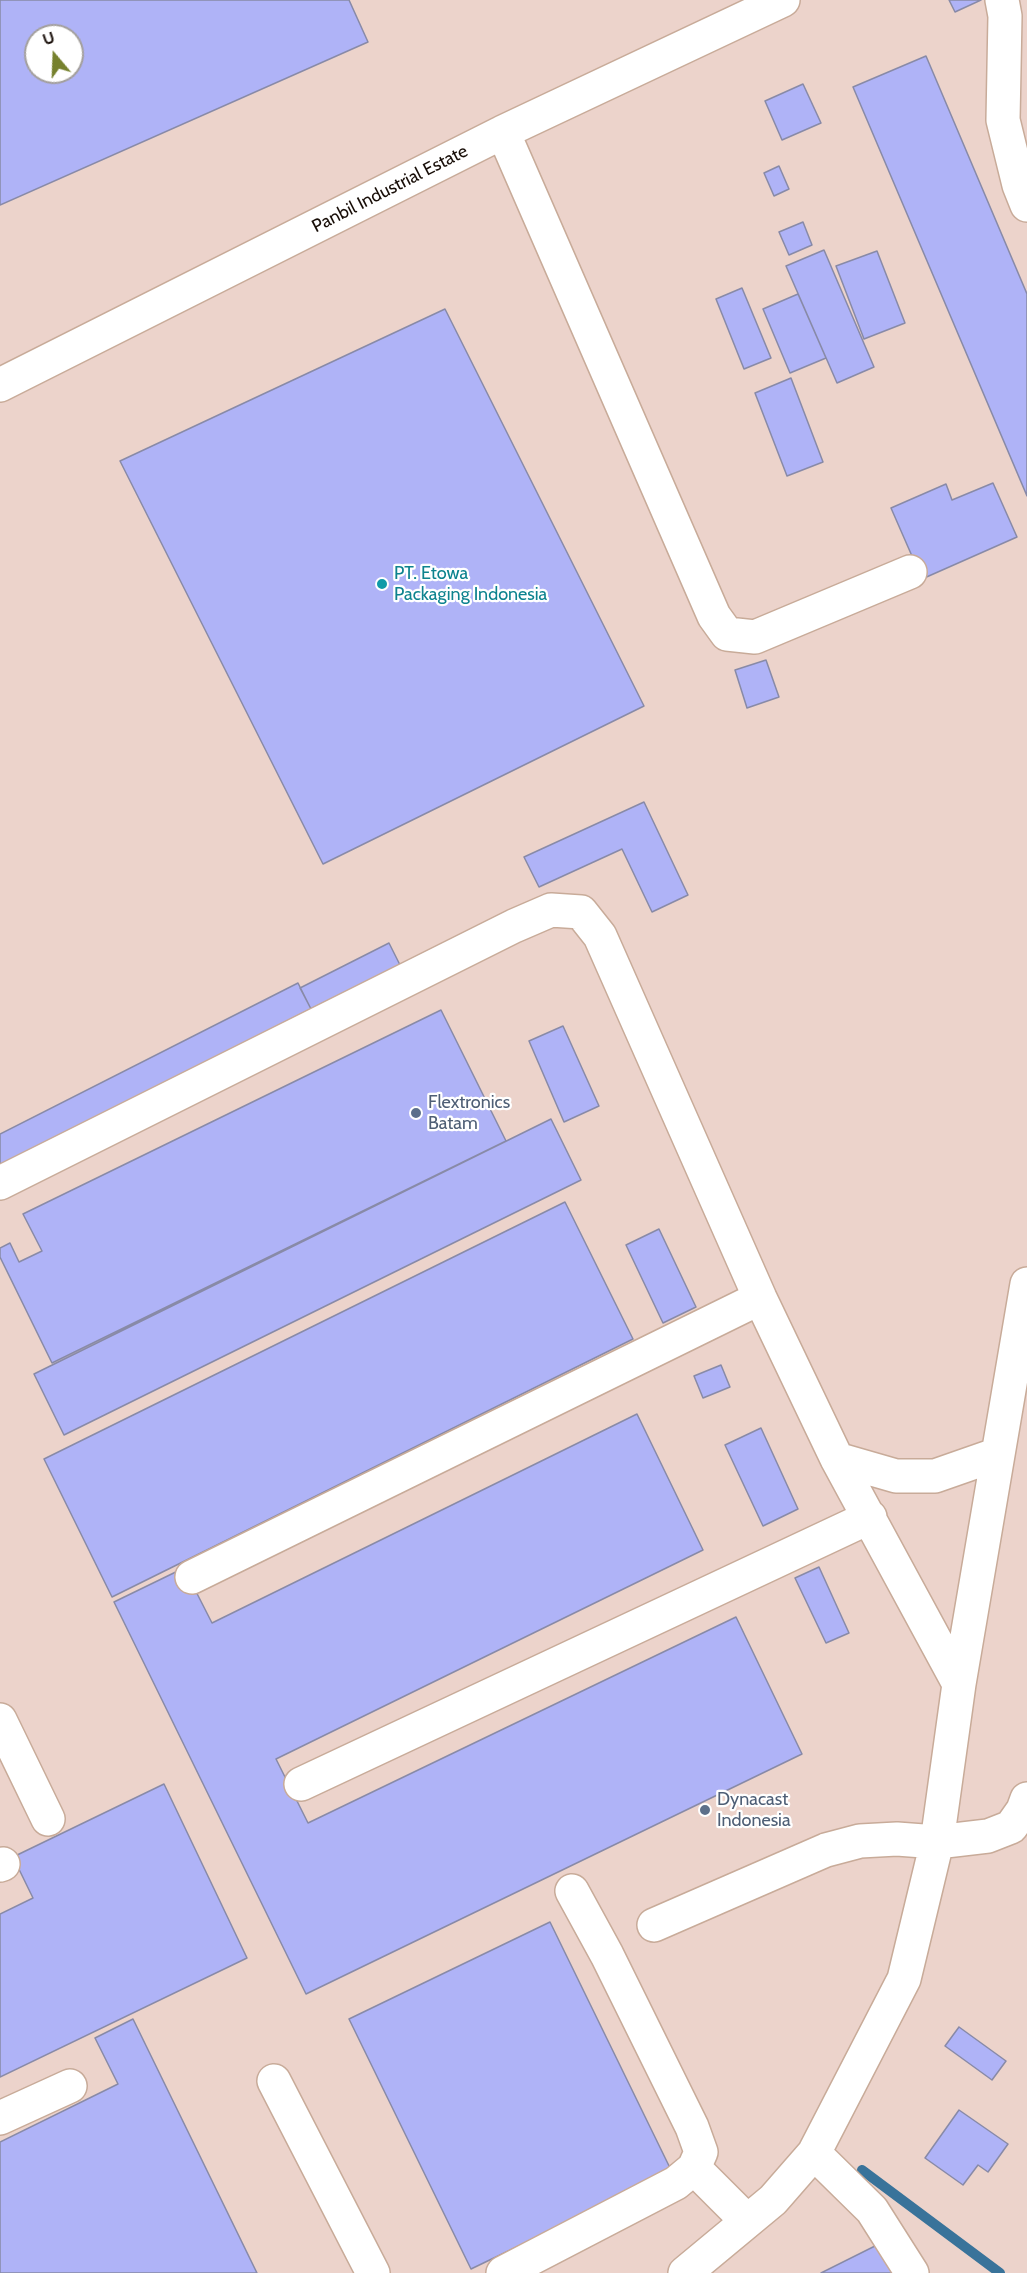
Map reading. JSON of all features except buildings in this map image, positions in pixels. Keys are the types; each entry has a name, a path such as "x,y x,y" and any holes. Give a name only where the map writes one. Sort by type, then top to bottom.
{"lane":[{"name":"Panbil Industrial Estate","path":"0,385 503,132 783,0"},
{"path":"1011,6 1003,120 1019,185 1027,205"},
{"path":"503,132 714,616 727,634 755,637 910,572"},
{"path":"0,1183 514,926 551,910 581,912 600,936 760,1298 837,1459 959,1684"},
{"path":"684,2273 773,2200 814,2153 904,1979 937,1842 959,1684 1027,1284"},
{"path":"192,1577 760,1298"},
{"path":"837,1459 896,1476 934,1476 998,1454"},
{"path":"301,1784 870,1517"},
{"path":"0,1720 48,1820"},
{"path":"654,1925 826,1850 860,1841 897,1839 937,1842 988,1836 1011,1827 1023,1810 1027,1799"},
{"path":"504,2273 676,2183 694,2168 701,2152 692,2127 607,1955 572,1892"},
{"path":"274,2081 373,2273"},
{"path":"0,2118 70,2086"},
{"path":"814,2153 872,2210 912,2273"},
{"path":"694,2168 747,2221"}],"shaded area":[{"path":"0,0 1027,0 1027,2273 0,2273"}],"waterway":[{"path":"862,2170 1000,2273"}],"place":[{"name":"PT. Etowa Packaging Indonesia","path":"382,584"},
{"name":"Flextronics Batam","path":"416,1113"},
{"name":"Dynacast Indonesia","path":"705,1810"}]}
